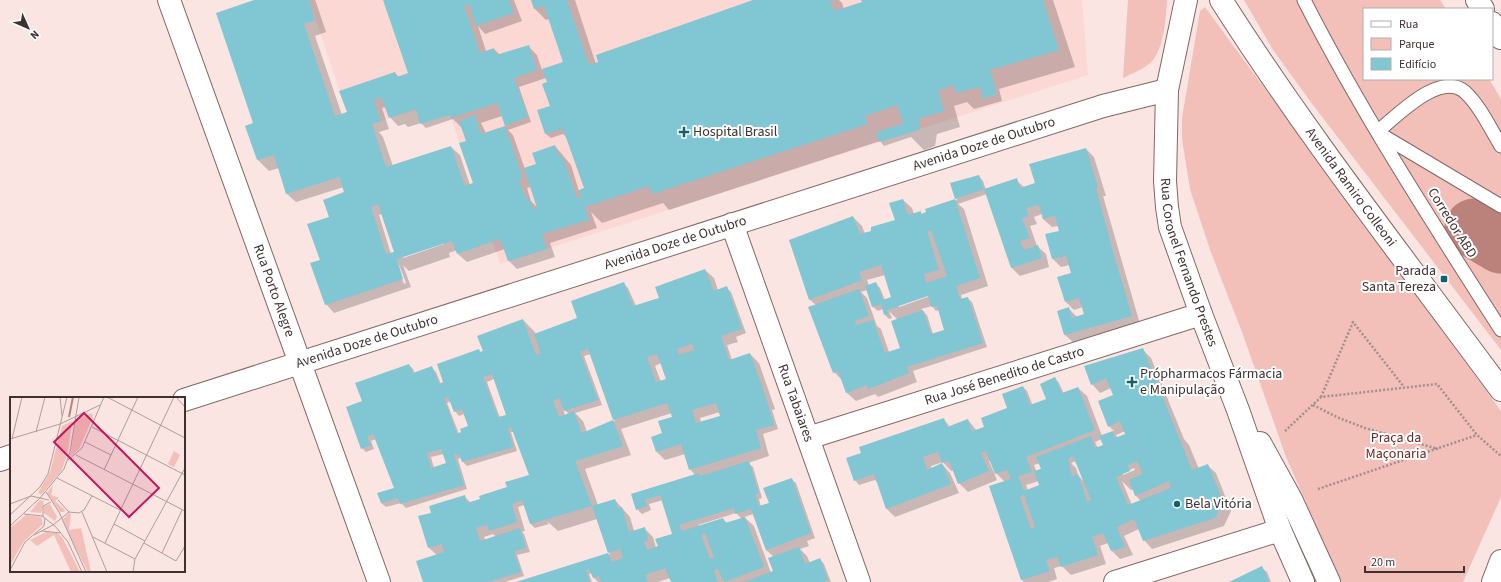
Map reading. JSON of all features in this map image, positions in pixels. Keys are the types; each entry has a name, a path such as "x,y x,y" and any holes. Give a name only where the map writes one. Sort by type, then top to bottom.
{"street":[{"name":"Rua Porto Alegre","path":"169,0 379,582"},
{"name":"Rua Coronel Fernando Prestes","path":"1186,0 1167,90 1165,151 1167,207 1170,228 1238,410 1280,530 1304,582"},
{"name":"Avenida Ramiro Colleoni","path":"1221,0 1299,118 1501,390"},
{"path":"1493,25 1501,38"},
{"name":"Avenida Doze de Outubro","path":"185,400 1103,106 1167,90"},
{"name":"Rua Tabaiares","path":"732,224 859,582"},
{"name":"Rua José Benedito de Castro","path":"808,438 1201,314"},
{"path":"1238,410 1265,449 1291,499 1329,582"},
{"path":"0,460 10,456"},
{"path":"1115,582 1280,530"},
{"path":"1493,582 1501,561"}],"lane":[{"name":"Corredor ABD","path":"1304,0 1342,72 1377,132 1501,330"},
{"path":"1377,132 1421,96 1437,88 1451,86 1464,92 1474,103 1501,146"},
{"name":"Corredor ABD","path":"1377,132 1501,206"}],"path":[{"path":"1265,449 1321,397 1353,322 1405,387"},
{"path":"1321,397 1437,384 1477,435 1501,456"},
{"path":"1313,405 1339,418 1365,428 1438,449"},
{"path":"1291,499 1477,435"}],"shaded area":[{"name":"Hospital Brasil","path":"309,0 1082,0 1088,75 500,264 445,100 353,130"}],"green space":[{"path":"1128,0 1167,0 1164,32 1157,54 1146,66 1123,78"},
{"path":"1244,0 1440,0 1445,8 1363,8 1363,80 1490,80 1501,99 1501,350 1313,105 1273,50"},
{"name":"Praça da Maçonaria","path":"1205,7 1501,411 1501,497 1463,582 1341,582 1286,457 1242,332 1210,250 1190,189 1182,139 1182,118 1200,11"}],"building":[{"name":"Hospital Brasil","path":"254,0 309,0 315,20 304,24 335,116 347,112 339,91 395,72 397,77 408,73 383,0 509,0 514,13 476,26 469,4 464,5 480,53 494,48 496,55 529,45 537,70 514,78 528,117 505,126 523,178 519,180 526,199 529,198 533,209 537,208 524,168 536,164 532,153 555,145 559,156 562,155 577,198 581,197 579,190 584,188 563,129 545,134 537,110 550,106 542,84 547,82 542,69 563,62 544,6 534,9 531,0 567,0 589,65 598,62 596,55 753,0 830,0 834,11 862,2 861,0 1043,0 1059,50 990,70 997,94 983,99 980,87 956,93 954,85 938,90 944,111 920,118 919,130 879,142 876,132 903,124 897,105 865,116 868,124 652,194 649,186 585,207 589,220 542,234 547,249 508,261 500,239 457,254 452,241 397,259 403,279 325,305 310,263 320,260 307,224 329,217 323,200 344,192 339,177 286,194 274,155 257,160 245,126 253,123 216,13","holes":["381,97 389,118 416,109 420,124 450,115 451,118 497,103 505,126 481,134 475,115 459,121 466,141 459,143 473,183 465,186 451,146 386,167 372,124 381,121 374,100","378,204 394,252 386,254 371,207"]},
{"path":"1086,148 1098,187 1096,188 1113,252 1132,316 1064,335 1057,311 1069,307 1072,318 1084,314 1079,298 1065,302 1057,277 1071,273 1066,256 1052,259 1045,234 1059,231 1055,216 1043,219 1039,205 1026,208 1029,216 1022,218 1030,238 1020,241 1024,250 1038,245 1042,258 1011,268 984,189 1017,178 1020,188 1035,183 1029,164"},
{"path":"979,175 984,189 955,199 950,183"},
{"path":"903,199 908,215 921,211 921,214 926,212 925,209 955,199 980,278 956,286 960,299 968,297 983,343 907,367 909,373 868,389 867,385 846,393 838,371 833,373 808,307 859,289 869,316 855,321 856,325 873,320 885,353 900,348 891,321 923,310 931,334 944,330 937,306 931,307 928,296 887,310 888,314 884,315 881,304 872,307 865,286 876,282 883,300 891,297 881,265 859,272 862,280 809,300 789,240 853,216 860,234 871,231 871,227 895,220 889,203","holes":["931,230 947,276 926,283 924,274 939,270 927,231"]},
{"path":"705,269 714,291 727,286 742,329 721,336 729,360 750,353 774,425 756,430 761,448 689,470 681,444 656,452 651,437 662,433 658,421 672,417 667,403 613,420 623,446 575,461 592,506 530,524 522,500 512,504 517,522 489,531 487,525 476,528 480,541 520,528 526,548 514,551 521,572 488,582 423,582 416,561 444,552 442,544 428,548 418,516 431,513 429,506 465,495 467,503 480,499 479,496 507,487 505,482 529,475 511,427 508,428 513,447 462,462 459,454 454,455 464,485 400,504 398,498 381,503 377,493 394,488 373,434 367,437 371,445 361,449 346,407 362,401 355,383 409,364 413,373 432,366 439,384 443,382 437,364 479,349 480,352 483,351 477,336 523,319 536,355 541,353 534,334 577,318 571,301 624,282 633,306 659,298 655,287","holes":["692,344 694,350 679,355 677,349","588,349 613,420 582,433 574,411 559,417 553,401 559,398 564,411 598,400 580,352","657,354 666,379 656,382 647,357","492,374 506,415 498,417 483,377","448,397 454,412 462,409 468,426 460,429 461,432 457,434 444,398","716,403 720,416 696,423 692,410","441,449 446,463 431,468 427,453"]},
{"path":"1143,348 1192,470 1208,464 1223,502 1215,518 1143,541 1134,519 1117,527 1125,547 1111,551 1103,533 1092,537 1098,555 1061,567 1058,557 1046,560 1050,571 1021,580 989,486 1011,479 1007,470 995,474 986,451 981,453 989,471 958,484 949,461 942,463 951,484 886,509 874,474 854,481 846,458 861,453 859,447 944,418 947,427 968,419 972,431 984,427 981,418 1007,408 1002,394 1023,386 1030,405 1046,399 1040,384 1055,377 1062,393 1078,387 1095,430 1026,457 1032,472 1018,476 1024,491 1039,485 1034,471 1041,469 1036,457 1091,436 1095,448 1103,445 1099,436 1113,431 1115,438 1125,434 1120,421 1108,427 1098,401 1113,395 1106,378 1091,385 1084,366","holes":["938,452 942,463 927,470 923,457","1073,456 1091,500 1087,501 1078,474 1072,476 1068,459","1137,461 1143,474 1129,480 1135,496 1169,481 1171,488 1128,505 1116,477 1130,471 1128,465","1024,495 1035,527 1031,529 1020,497"]},
{"path":"749,461 759,494 755,495 759,506 769,503 763,488 792,478 811,533 766,550 751,509 735,514 734,508 679,525 682,531 723,518 725,523 745,517 764,567 724,582 718,569 714,570 718,582 671,582 665,568 645,575 648,582 601,582 599,576 593,578 589,569 586,570 590,582 516,582 608,553 592,506 615,499 618,508 622,507 629,532 645,527 648,540 644,542 647,550 658,546 655,539 672,534 660,495 645,500 647,506 636,510 631,494 699,473 700,476","holes":["705,533 714,557 710,559 701,535","620,549 623,558 612,562 608,553"]},
{"path":"799,547 805,564 820,558 828,580 822,582 744,582 773,571 768,558"},
{"path":"1262,566 1269,582 1229,582"}],"waterway":[{"path":"1474,228 1501,244"}],"place":[{"name":"Hospital Brasil","path":"684,132"},
{"name":"Parada Santa Tereza","path":"1444,279"},
{"name":"Própharmacos Fármacia e Manipulação","path":"1132,382"},
{"name":"Bela Vitória","path":"1177,504"}]}
